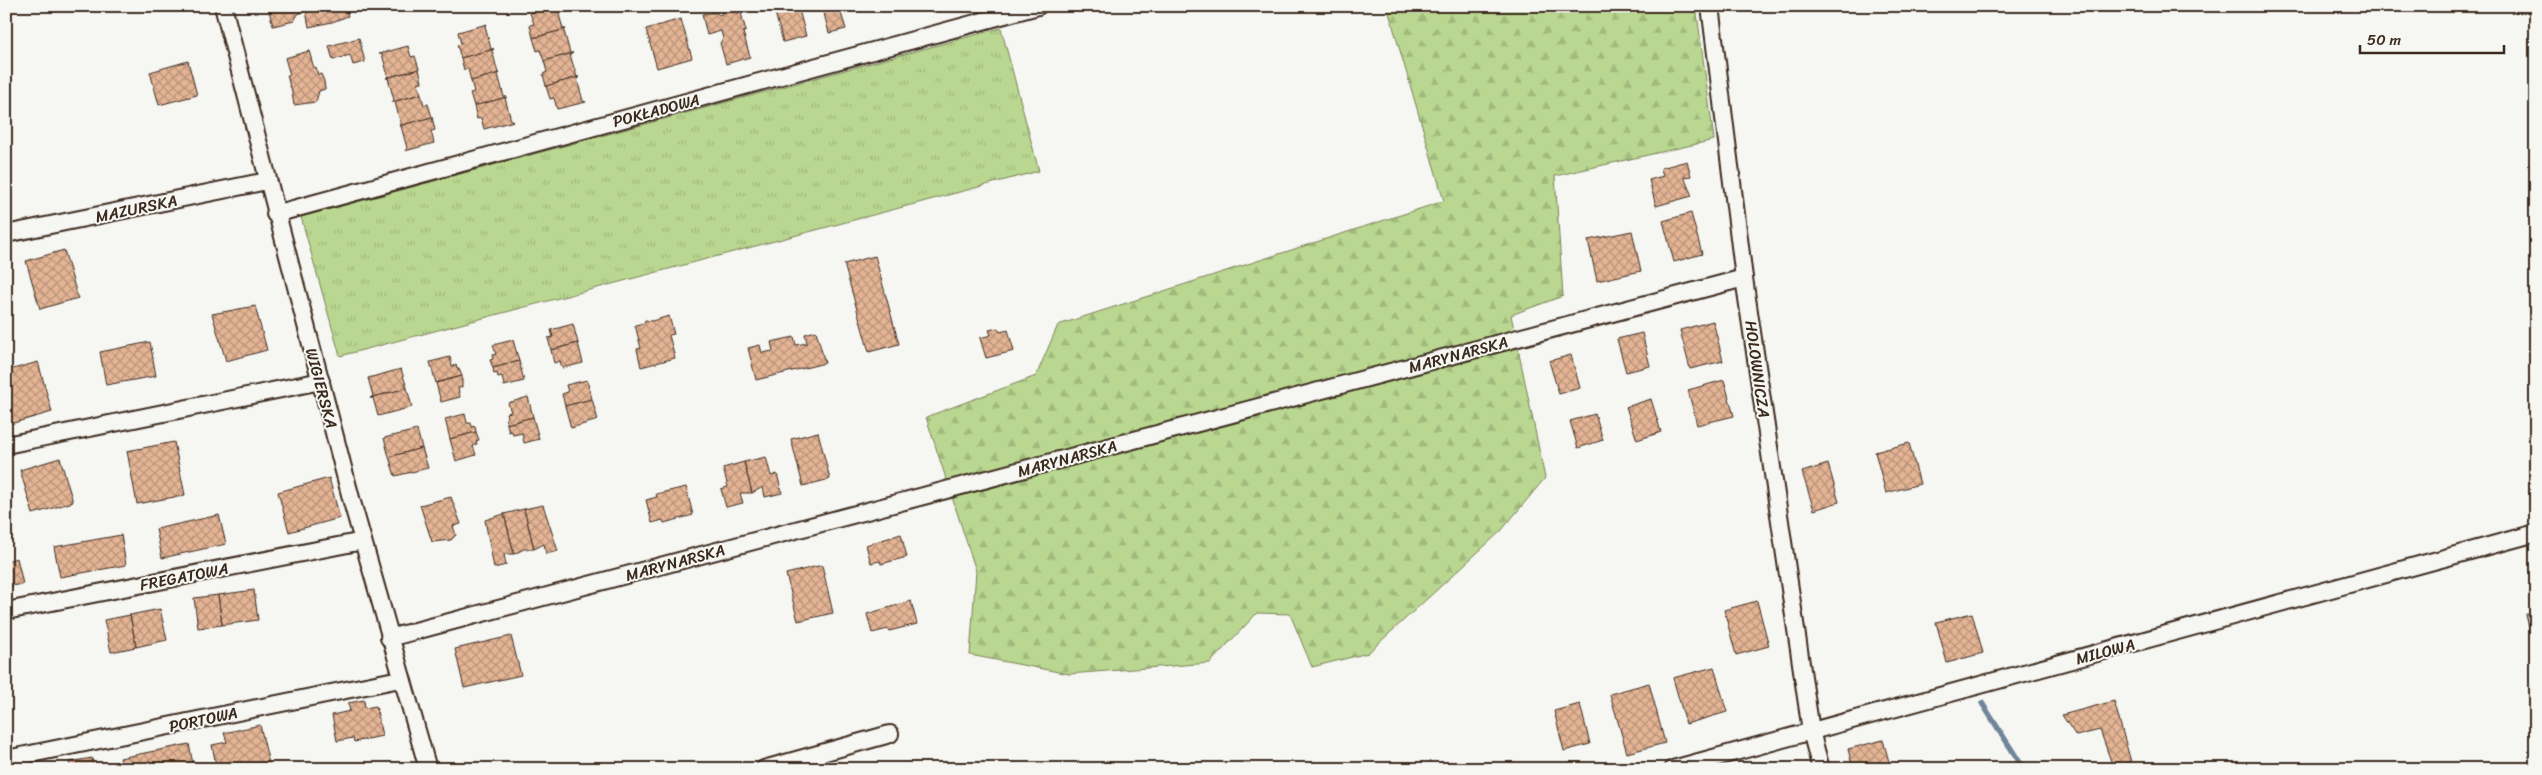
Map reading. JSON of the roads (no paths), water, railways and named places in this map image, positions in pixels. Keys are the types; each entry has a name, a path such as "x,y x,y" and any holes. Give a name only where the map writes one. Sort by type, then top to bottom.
{"street":[{"name":"WIGIERSKA","path":"223,6 275,214 321,381 362,541 400,678 428,769"},
{"name":"POKŁADOWA","path":"275,214 1038,6"},
{"name":"HOLOWNICZA","path":"1710,6 1744,278 1811,731 1821,769"},
{"name":"MAZURSKA","path":"6,234 267,181"},
{"name":"MARYNARSKA","path":"389,638 1744,278"},
{"path":"6,445 321,381"},
{"name":"MILOWA","path":"1674,769 2536,533"},
{"name":"FREGATOWA","path":"6,612 362,541"},
{"name":"PORTOWA","path":"6,759 400,678"},
{"path":"764,769 890,734"}],"waterway":[{"path":"1982,703 2024,769"}]}
